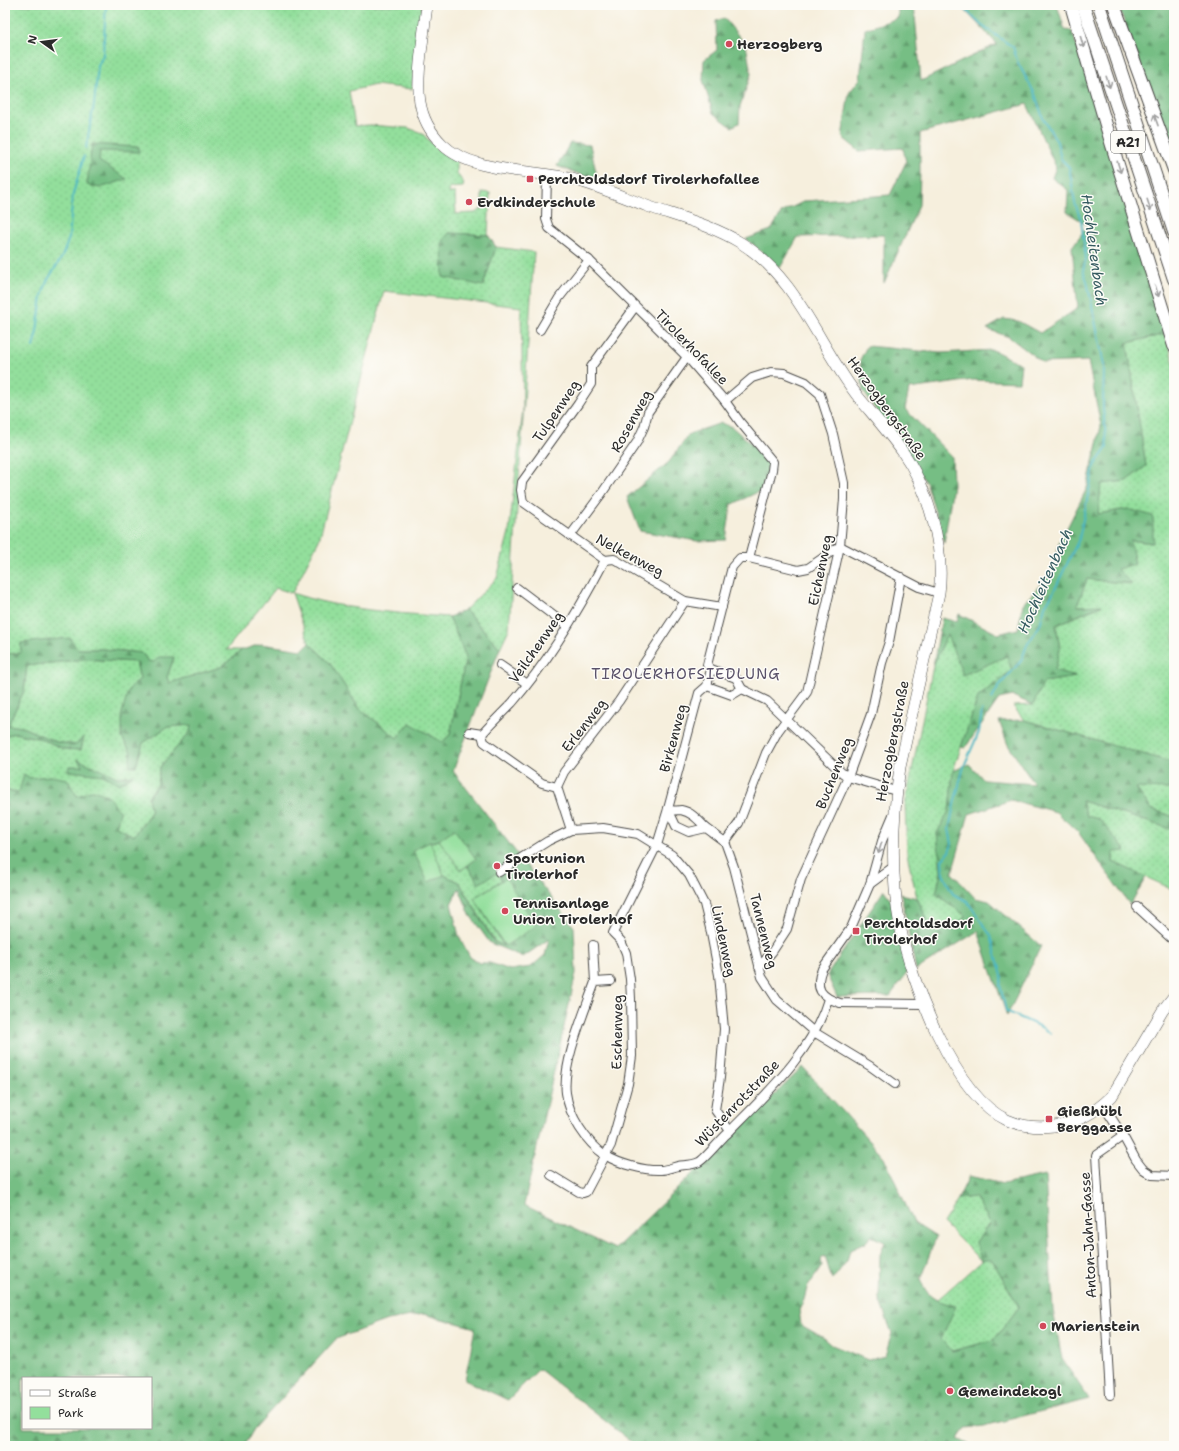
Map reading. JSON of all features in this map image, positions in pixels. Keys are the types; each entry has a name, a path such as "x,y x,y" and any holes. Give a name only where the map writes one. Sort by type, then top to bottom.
{"highway":[{"path":"1071,5 1111,142 1174,346"},
{"name":"A21","path":"1083,5 1174,280"},
{"name":"A21","path":"1099,5 1174,232"},
{"path":"1114,5 1174,170"}],"main road":[{"name":"Herzogbergstraße","path":"427,5 418,91 424,118 443,145 452,152 469,160 485,165 576,180 717,230 742,244 775,270 798,300 845,380 902,451 914,470 922,488 938,542 941,571 939,593 896,791 894,814 894,867 897,907 906,952 924,1004 936,1032 969,1088 993,1111 1006,1120 1027,1126 1038,1128 1071,1122 1083,1118 1103,1105 1120,1084 1163,1010 1174,996"}],"street":[{"name":"Tirolerhofallee","path":"547,175 547,224 550,228 589,260 687,357 725,401 773,462 749,558"},
{"path":"540,330 559,298 589,260"},
{"name":"Tulpenweg","path":"521,490 522,482 591,384 591,367 635,307"},
{"name":"Rosenweg","path":"570,536 637,442 644,427 648,412 687,357"},
{"name":"Eichenweg","path":"725,401 752,378 770,372 784,373 806,382 820,394 833,434 844,483 840,546 807,692 778,731 766,752 739,823 725,842"},
{"name":"Nelkenweg","path":"521,490 523,502 526,505 605,560 614,558 685,601 722,607"},
{"path":"749,558 798,570 808,568 840,546 919,587 939,593"},
{"name":"Birkenweg","path":"613,933 657,845 699,693 706,686 711,670 707,665 732,567 740,558 749,558"},
{"name":"Veilchenweg","path":"483,738 548,655 590,589 605,560"},
{"name":"Buchenweg","path":"759,967 772,952 787,930 801,879 848,777 871,714 882,663 889,642 901,577"},
{"path":"517,588 567,626"},
{"name":"Erlenweg","path":"557,787 564,772 619,701 685,601"},
{"path":"500,665 526,683"},
{"path":"711,670 736,678 742,689 767,701 848,777 896,791"},
{"path":"706,686 732,695 742,689"},
{"path":"469,732 483,738 542,783 557,787 571,830"},
{"path":"668,809 676,826 689,832 706,828"},
{"path":"668,809 673,812 681,810 696,817 706,828 725,842"},
{"path":"894,814 882,841 870,884 851,928 822,969 819,983 821,990 828,999 840,1003 924,1004"},
{"name":"Lindenweg","path":"500,872 548,841 571,830 603,828 638,834 672,855 689,875 704,904 710,928 718,975 724,1029 720,1078 715,1110 730,1131"},
{"name":"Tannenweg","path":"725,842 734,868 762,977 777,1000 814,1032 870,1066 894,1084"},
{"path":"870,884 894,867"},
{"path":"1137,907 1174,941"},
{"name":"Eschenweg","path":"551,1175 579,1192 586,1192 611,1146 628,1084 632,1056 632,1006 630,979 626,953 621,941 613,933"},
{"name":"Wüstenrotstraße","path":"593,946 594,982 570,1055 566,1072 566,1092 572,1112 580,1128 595,1146 606,1156 631,1166 661,1170 699,1162 789,1068 814,1032 828,999"},
{"path":"594,982 611,981"},
{"path":"1103,1105 1123,1136 1136,1160 1148,1173 1155,1176 1174,1176"},
{"name":"Anton-Jahn-Gasse","path":"1110,1395 1096,1155 1123,1136"}],"green space":[{"path":"5,5 422,5 412,89 375,85 349,91 355,126 369,125 408,128 422,133 438,150 457,161 457,174 464,183 463,187 449,188 448,193 455,193 456,214 475,213 482,209 482,192 490,193 488,235 449,233 483,286 496,247 534,252 509,629 500,648 465,610 497,578 509,532 523,409 521,307 384,291 319,540 292,593 276,588 226,650 242,650 221,667 169,683 167,677 174,658 154,663 148,661 142,653 103,649 77,649 21,643 21,653 5,654"},
{"path":"898,5 914,5 921,81 997,44 960,5 1057,5 1065,30 1072,31 1165,334 1127,343 1146,466 1126,481 1101,484 1098,514 1128,509 1153,516 1153,543 1130,540 1135,564 1117,569 1132,584 1087,579 1077,606 1102,605 1056,625 1060,649 1055,670 1076,677 1044,682 1033,705 1013,696 999,699 965,748 961,747 978,697 1012,670 1007,656 963,675 947,635 933,666 942,618 957,622 959,614 998,634 1018,629 1023,604 1056,567 1058,546 1087,488 1101,426 1088,361 1043,363 1009,337 987,329 1004,319 1018,321 1040,333 1078,308 1072,247 1088,225 1067,212 1068,190 1052,178 1056,167 1027,104 920,133 919,205 884,283 884,235 798,237 780,268 746,239 771,230 782,212 805,201 890,195 906,162 903,148 859,151 842,137 849,93 860,79 865,29 898,18"},
{"path":"1118,5 1174,5 1174,157"},
{"path":"724,18 746,45 751,74 740,106 739,123 732,127 713,113 703,80 704,60 717,50 716,21"},
{"path":"570,143 590,145 598,181 557,166"},
{"path":"92,144 139,147 139,152 100,151 99,161 127,179 100,188 87,185"},
{"path":"449,233 488,235 496,247 483,286 443,277 442,241"},
{"path":"1165,334 1174,363 1174,763 1024,720 1013,706 1033,705 1044,682 1075,677 1055,670 1060,649 1056,625 1101,606 1077,606 1087,579 1131,584 1117,569 1130,540 1153,543 1128,509 1098,514 1101,484 1126,481 1146,466 1127,343"},
{"path":"867,346 941,353 993,350 1021,364 1019,382 973,380 909,389 905,409 952,457 953,485 944,543 927,484 863,391 860,360"},
{"path":"721,423 732,427 762,453 770,466 762,490 731,505 726,540 697,541 640,531 627,497 669,462 689,434"},
{"path":"292,593 311,599 369,610 449,617 466,657 450,735 442,742 410,723 397,738 359,708 329,662 309,643"},
{"path":"465,610 500,648 453,771 574,927 576,973 524,1205 615,1249 803,1067 884,1157 914,1223 936,1237 920,1280 927,1292 934,1298 956,1306 941,1339 952,1351 994,1340 1019,1307 992,1260 981,1260 976,1242 990,1223 975,1197 958,1199 969,1176 1003,1184 1045,1175 1053,1310 1062,1359 1089,1399 984,1426 966,1428 958,1439 972,1446 637,1446 539,1369 508,1400 465,1380 475,1328 424,1314 387,1320 336,1339 254,1429 244,1446 5,1446 5,782 7,791 19,792 24,774 30,778 51,776 67,779 77,796 93,790 107,795 120,812 116,827 134,836 151,812 148,797 158,784 160,767 190,732 191,725 167,727 143,743 136,766 129,766 131,752 122,738 122,713 129,689 140,679 136,662 84,659 27,666 24,691 8,725 22,727 56,742 76,745 84,736 81,750 64,749 42,739 14,733 5,736 5,680 8,670 5,668 5,654 21,653 21,643 70,638 77,649 103,649 142,653 148,661 154,662 159,657 174,657 167,677 169,683 221,667 242,650 261,644 302,650 309,643 329,662 359,708 397,738 410,723 442,742 450,735 466,657 449,617","holes":["454,829 476,859 467,866 478,884 497,873 502,880 474,898 504,946 494,942 459,882 444,875 428,882 413,850 430,842 439,840","459,888 470,915 490,943 523,957 549,939 545,955 531,967 510,970 490,963 479,963 470,957 459,936 451,904","871,1236 885,1242 880,1255 879,1299 892,1333 885,1356 868,1360 832,1345 824,1338 801,1325 799,1309 804,1300 807,1288 822,1266 821,1259 825,1256 832,1280 847,1261 850,1250 865,1243"]},
{"path":"947,634 1007,656 1012,670 978,697 953,771 949,811 937,833 941,872 936,894 967,916 957,924 930,925 917,898 907,854 905,805 933,666"},
{"path":"84,659 136,662 140,679 129,689 122,738 131,752 136,766 143,743 167,727 191,725 190,732 160,767 158,784 148,797 151,812 134,836 116,827 93,790 77,797 51,776 30,778 19,792 7,791 5,782 5,736 14,733 42,739 64,749 81,750 84,737 76,745 56,742 22,727 8,725 24,691 27,666"},
{"path":"1024,720 1174,763 1174,789 1136,788 1151,809 1174,817 1174,830 1082,801 1087,816 1099,819 1126,851 1113,852 1113,862 1146,877 1130,905 1078,832 1056,812 1011,800 969,814 952,873 975,898 989,901 1041,946 1007,1016 978,931 916,970 901,894 917,898 930,925 957,924 966,916 936,894 941,872 937,833 949,811 953,771 969,764 984,780 1034,784 1008,745 999,721"},
{"path":"77,759 117,777 133,775 119,784 103,775 68,771 69,766 83,766"},
{"path":"1135,787 1174,789 1174,817 1151,809"},
{"path":"1082,801 1174,830 1174,890 1113,862 1113,852 1126,850 1087,816"},
{"path":"454,829 476,859 461,870 439,840"},
{"path":"439,840 461,870 467,866 477,880 497,873 502,880 505,946 495,942 459,882 444,875 430,842"},
{"path":"430,842 444,875 428,882 413,850"},
{"name":"Tennisanlage Union Tirolerhof","path":"506,878 536,926 505,946 474,898"},
{"path":"884,890 891,900 907,973 890,996 837,997 827,975"},
{"path":"975,1197 990,1223 976,1242 981,1260 992,1259 1019,1307 994,1340 952,1351 941,1339 936,1301 981,1261 943,1223 958,1199"}],"waterway":[{"path":"86,148 94,104 98,66 103,55 106,5"},
{"name":"Hochleitenbach","path":"961,5 981,25 1013,47 1018,63 1035,94 1043,118 1057,142 1061,159 1069,167 1075,203 1081,220 1086,259 1083,270 1087,281 1104,365 1103,408 1107,448 1094,466 1079,539 1052,595 1045,606 1040,625 1027,645 1021,661 999,686 992,699"},
{"path":"33,347 42,296 47,281 62,257 69,238 73,194 84,156"},
{"name":"Hochleitenbach","path":"982,710 979,732 964,766 955,800 949,829 952,844 949,852 942,860 943,874 953,894 967,901 991,936 1002,976 1000,985 1006,1011 1041,1027 1051,1034"}],"place":[{"name":"Herzogberg","path":"729,44"},
{"name":"Perchtoldsdorf Tirolerhofallee","path":"530,179"},
{"name":"Erdkinderschule","path":"469,202"},
{"name":"Sportunion Tirolerhof","path":"497,866"},
{"name":"Tennisanlage Union Tirolerhof","path":"505,911"},
{"name":"Perchtoldsdorf Tirolerhof","path":"856,931"},
{"name":"Gießhübl Berggasse","path":"1049,1119"},
{"name":"Marienstein","path":"1043,1326"},
{"name":"Gemeindekogl","path":"950,1391"}],"district":[{"name":"TIROLERHOFSIEDLUNG","path":"686,674"}]}
